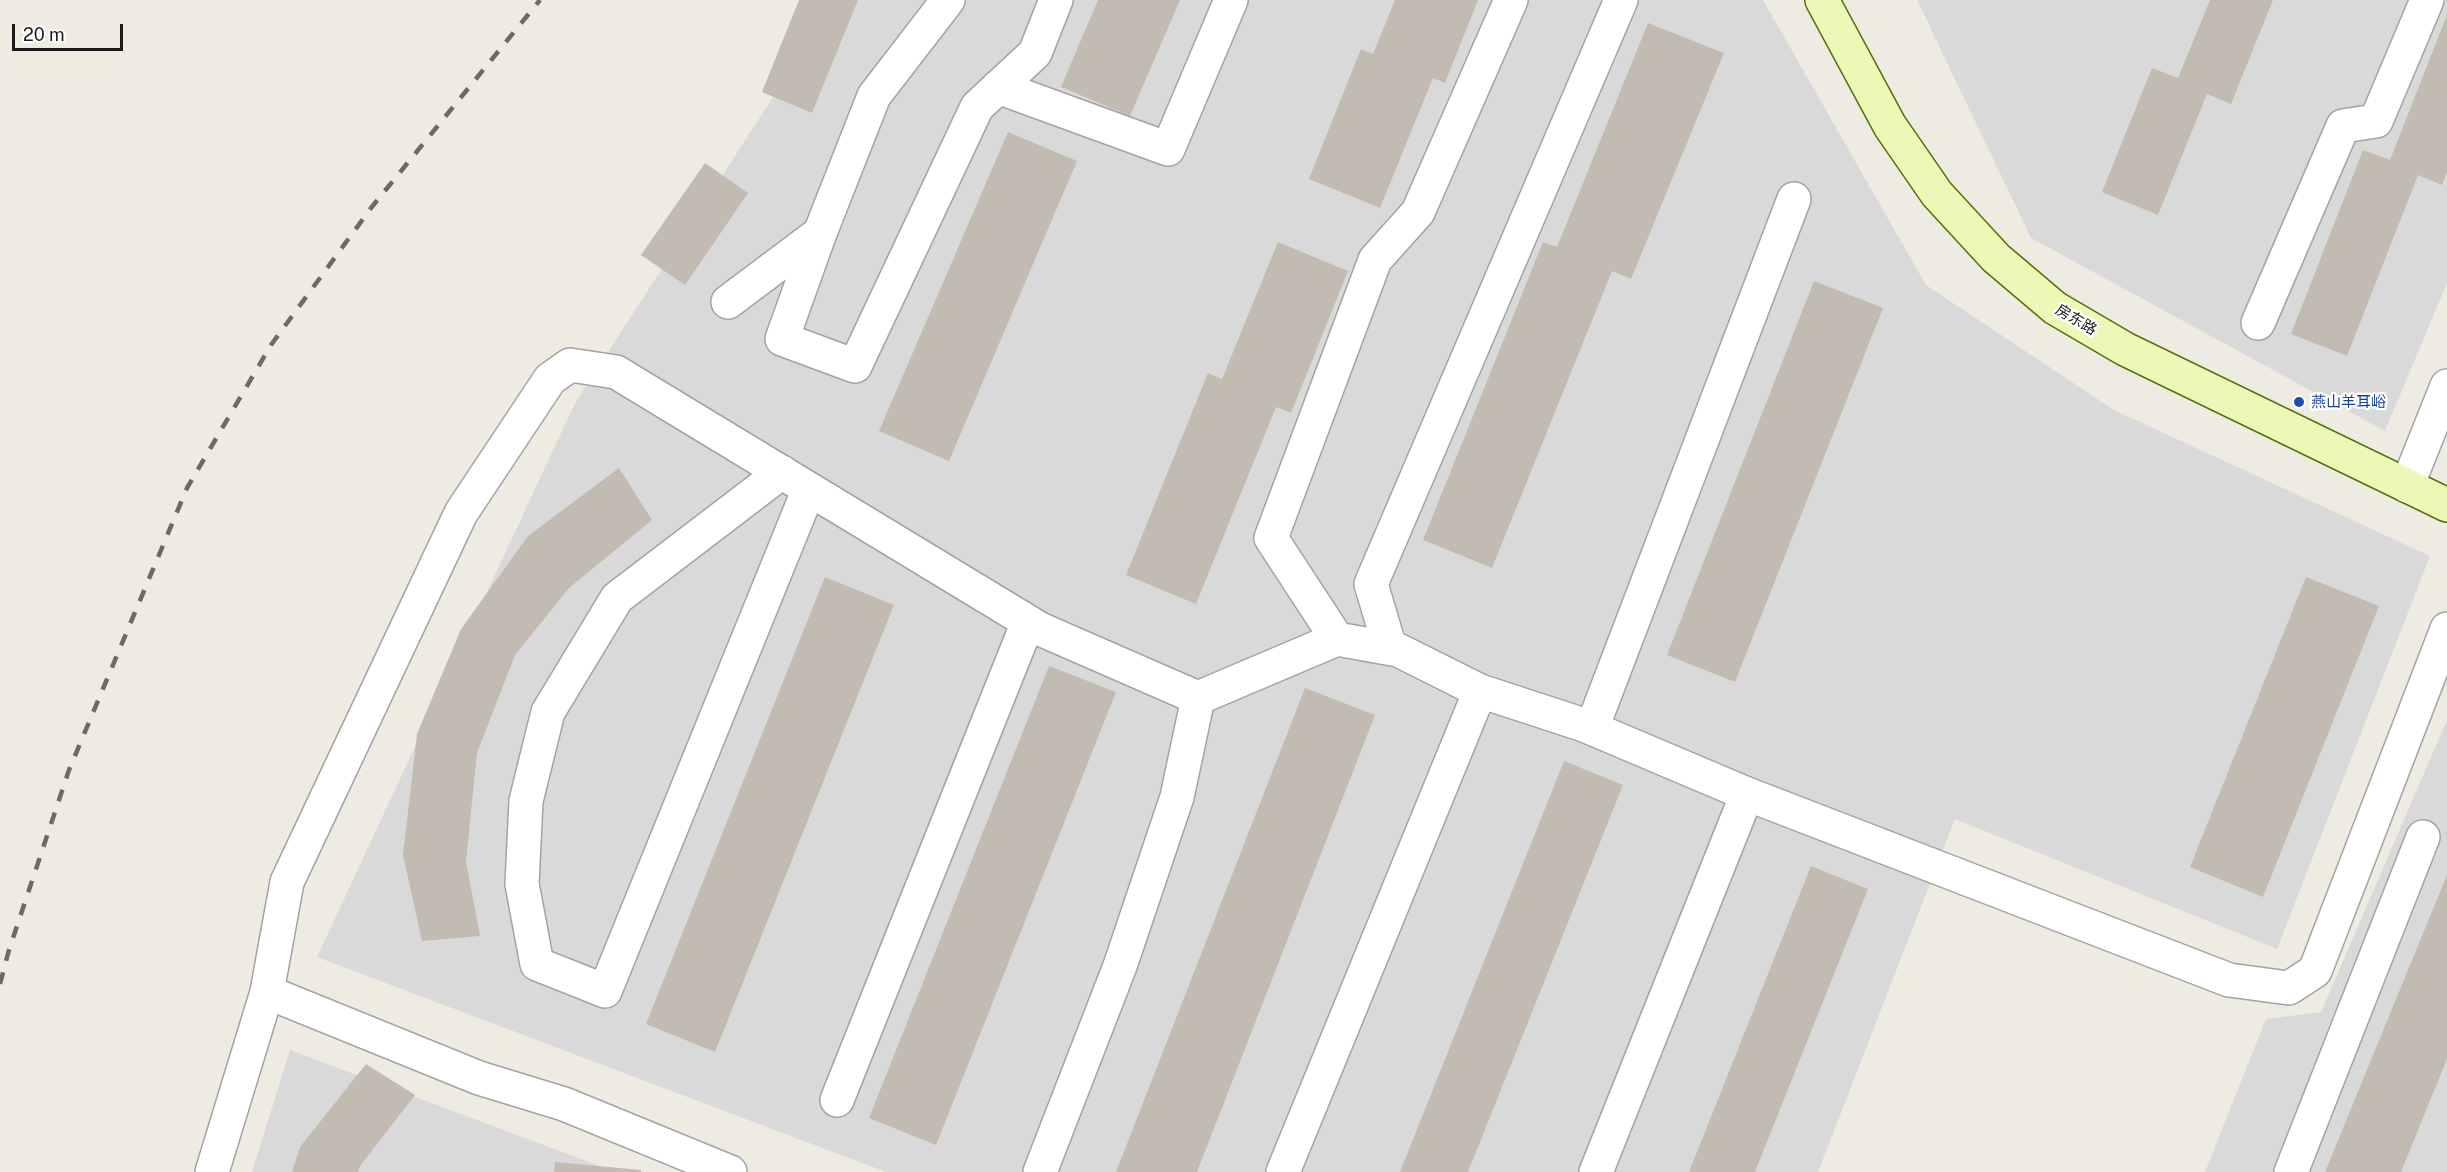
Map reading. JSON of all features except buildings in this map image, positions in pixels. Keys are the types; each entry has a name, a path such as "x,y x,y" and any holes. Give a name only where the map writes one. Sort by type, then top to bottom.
{"main road":[{"name":"房东路","path":"1822,0 1890,126 1937,194 1996,258 2055,309 2125,349 2447,505"}],"street":[{"path":"948,0 874,96 820,233 782,339 855,366 977,106 1035,53 1056,0"},
{"path":"998,87 1168,149 1231,0"},
{"path":"1337,639 1271,538 1375,260 1418,212 1511,0"},
{"path":"1390,648 1371,584 1621,0"},
{"path":"2258,323 2343,126 2376,121 2427,0"},
{"path":"1592,728 1794,199"},
{"path":"728,302 820,233"},
{"path":"212,1172 267,992 287,882 461,513 550,379 570,365 616,372 1040,629 1198,698 1337,639 1398,650 1480,691 1592,728 1747,794 2229,980 2289,988 2315,971 2447,629"},
{"path":"2407,486 2447,386"},
{"path":"795,481 605,992 537,964 522,884 526,801 548,712 617,598 795,481"},
{"path":"837,1100 1028,622"},
{"path":"1283,1172 1480,691"},
{"path":"1040,1172 1120,966 1177,797 1198,698"},
{"path":"1596,1172 1747,794"},
{"path":"2291,1172 2423,837"},
{"path":"267,992 479,1078 564,1104 730,1172"}],"shaded area":[{"path":"836,0 1763,0 1926,285 2114,410 2430,556 2277,949 1955,819 1818,1172 886,1172 317,957 575,403"},
{"path":"1917,0 2447,0 2447,283 2385,431 2031,238"},
{"path":"2447,720 2447,1172 2205,1172 2266,1019 2321,1012"},
{"path":"290,1050 616,1172 252,1172"}],"railway":[{"path":"0,984 9,950 69,770 187,488 271,345 371,208 540,0"}],"place":[{"name":"燕山羊耳峪","path":"2299,402"}]}
